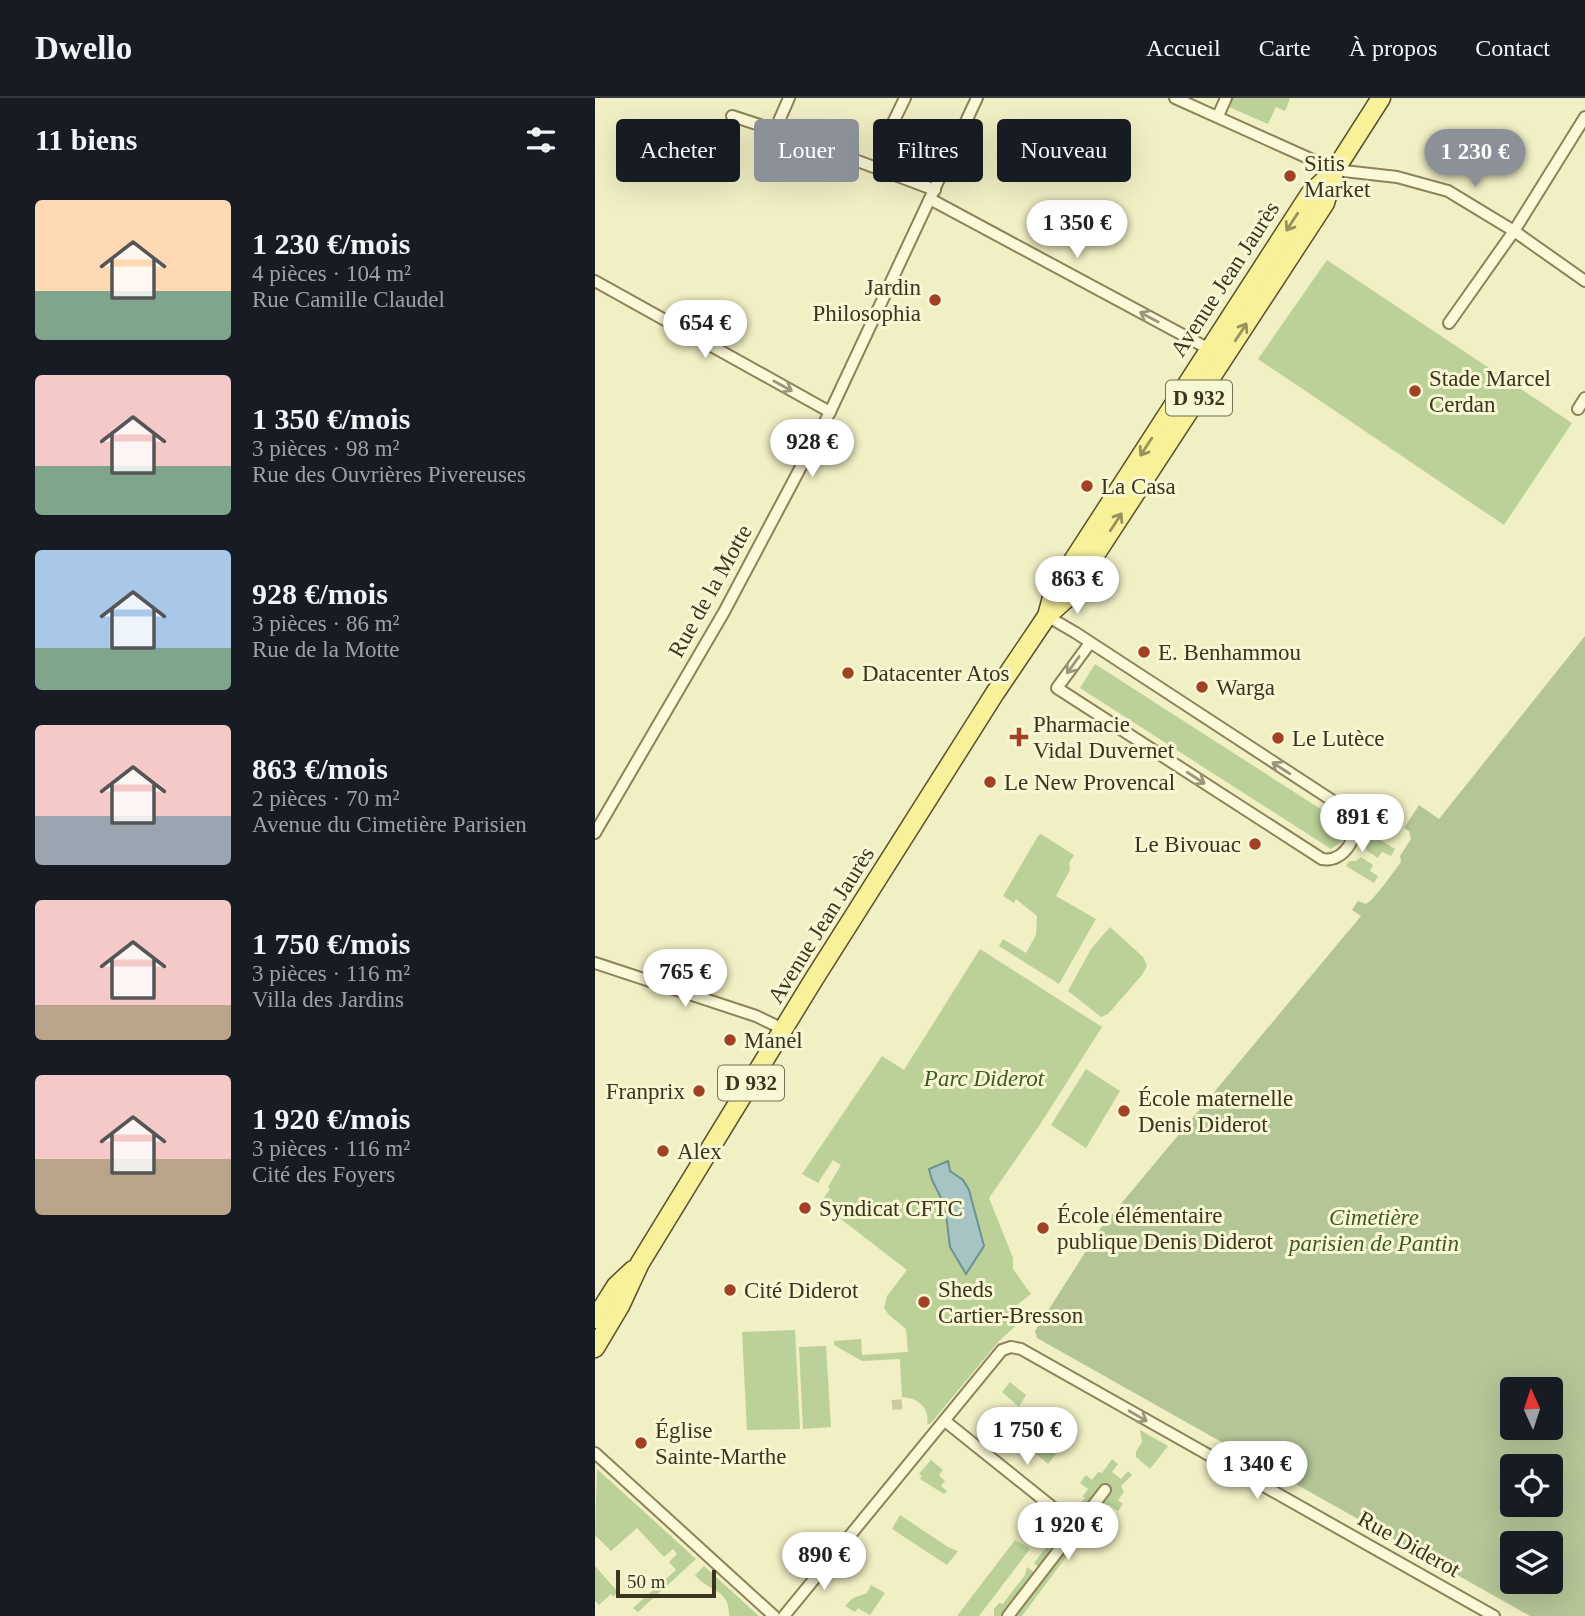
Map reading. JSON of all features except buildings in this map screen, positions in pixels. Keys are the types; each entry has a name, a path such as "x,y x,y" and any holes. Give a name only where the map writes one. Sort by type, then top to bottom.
{"main road":[{"name":"Avenue Jean Jaurès","path":"1193,389 1209,349 1310,194 1335,170 1381,98"},
{"name":"Avenue Jean Jaurès","path":"595,1348 620,1307 641,1263 911,826 1047,616 1054,590 1325,203 1335,170"},
{"name":"Avenue Jean Jaurès","path":"595,1319 616,1286 641,1263"}],"street":[{"path":"780,119 789,98"},
{"path":"895,119 905,98"},
{"name":"Rue de la Motte","path":"595,833 724,612 830,412 977,98"},
{"path":"1175,98 1335,170 1397,177 1448,191 1514,231 1585,281"},
{"path":"1218,116 1226,98"},
{"path":"732,116 754,123"},
{"path":"1450,323 1514,231 1585,117"},
{"path":"859,165 932,195 1209,349"},
{"path":"595,281 830,412"},
{"path":"1578,409 1585,398"},
{"path":"1047,616 1090,643 1353,814 1356,820 1354,834 1346,849 1334,859 1322,859 1057,688 1090,643"},
{"path":"595,963 756,1016 785,1030"},
{"name":"Rue Diderot","path":"945,1421 1002,1350 1011,1347 1021,1349 1494,1616"},
{"path":"787,1615 945,1421 1091,1538"},
{"path":"595,1453 774,1616"},
{"path":"1008,1616 1105,1490"}],"green space":[{"path":"1232,98 1290,99 1285,111 1276,107 1268,124 1229,107"},
{"name":"Stade Marcel Cerdan","path":"1327,260 1572,423 1504,525 1258,359"},
{"name":"Cimetière parisien de Pantin","path":"1585,636 1585,1616 1530,1616 1037,1338 1035,1331 1100,1229 1361,916 1352,910 1358,901 1366,904 1369,902 1401,862 1400,856 1411,839 1409,831 1404,828 1419,805 1439,819"},
{"path":"1095,664 1347,826 1344,840 1331,849 1080,688"},
{"path":"1367,832 1395,849 1391,856 1382,852 1378,858 1366,850 1364,837"},
{"path":"1041,834 1074,855 1069,863 1070,870 1056,896 1096,919 1059,984 999,946 1003,939 1026,953 1036,935 1037,916 1016,899 1014,903 1003,896"},
{"path":"1361,857 1373,865 1370,871 1378,876 1374,883 1346,866 1349,861 1356,861"},
{"path":"1110,927 1143,957 1147,966 1108,1014 1101,1017 1068,991 1091,949"},
{"name":"Parc Diderot","path":"980,949 1102,1027 989,1198 1013,1258 1013,1269 1031,1294 1013,1308 1020,1322 999,1341 927,1425 927,1414 922,1405 913,1399 902,1397 900,1359 862,1361 834,1345 834,1341 861,1339 862,1355 908,1352 906,1329 884,1308 887,1296 907,1270 820,1203 841,1165 833,1160 818,1183 802,1174 882,1056 904,1070"},
{"path":"1086,1069 1120,1091 1086,1148 1051,1125"},
{"path":"795,1330 800,1429 747,1430 742,1332"},
{"path":"826,1346 831,1427 803,1429 799,1347"},
{"path":"1010,1382 1026,1395 1019,1407 1002,1392"},
{"path":"1021,1409 1036,1421 1033,1425 1055,1443 1058,1439 1064,1444 1048,1464 1005,1428"},
{"path":"1140,1430 1168,1446 1150,1469 1136,1457 1142,1442"},
{"path":"1112,1459 1118,1464 1112,1472 1121,1479 1128,1471 1132,1475 1121,1486 1124,1492 1118,1500 1123,1504 1118,1511 1108,1504 1096,1520 1106,1528 1101,1535 1088,1525 1087,1519 1073,1510 1085,1498 1083,1496 1088,1489 1080,1483 1086,1475 1092,1480 1098,1472 1102,1473"},
{"path":"931,1460 943,1470 939,1475 945,1481 941,1486 947,1491 944,1494 920,1479 922,1476 919,1474"},
{"path":"597,1469 696,1559 638,1612 633,1608 676,1570 669,1562 677,1554 673,1549 664,1557 637,1528 611,1551 595,1535"},
{"path":"900,1515 958,1551 947,1565 892,1529"},
{"path":"1062,1527 1067,1531 1041,1569 1034,1563"},
{"path":"1071,1536 1078,1541 1022,1616 1011,1616"},
{"path":"1015,1540 1030,1549 979,1616 957,1616"},
{"path":"595,1566 618,1592 613,1597 611,1594 599,1605 595,1601"},
{"path":"704,1566 759,1616 729,1616 726,1600 722,1595 695,1575"},
{"path":"1027,1567 1037,1574 1006,1616 994,1616 994,1609 999,1603 1003,1604 1025,1575"},
{"path":"871,1585 885,1593 870,1615 858,1608 855,1612 845,1606 853,1598 867,1593"}],"water":[{"path":"948,1161 950,1171 963,1180 969,1190 984,1246 966,1274 950,1247 945,1206 929,1169"}],"tunnel":[{"path":"892,1405 905,1404"}],"place":[{"name":"Sitis Market","path":"1290,176"},
{"name":"Jardin Philosophia","path":"935,300"},
{"name":"Stade Marcel Cerdan","path":"1415,391"},
{"name":"La Casa","path":"1087,486"},
{"name":"E. Benhammou","path":"1144,652"},
{"name":"Datacenter Atos","path":"848,673"},
{"name":"Warga","path":"1202,687"},
{"name":"Pharmacie Vidal Duvernet","path":"1019,737"},
{"name":"Le Lutèce","path":"1278,738"},
{"name":"Le New Provencal","path":"990,782"},
{"name":"Le Bivouac","path":"1255,844"},
{"name":"Manel","path":"730,1040"},
{"name":"Franprix","path":"699,1091"},
{"name":"École maternelle Denis Diderot","path":"1124,1111"},
{"name":"Alex","path":"663,1151"},
{"name":"Syndicat CFTC","path":"805,1208"},
{"name":"École élémentaire publique Denis Diderot","path":"1043,1228"},
{"name":"Cité Diderot","path":"730,1290"},
{"name":"Sheds Cartier-Bresson","path":"924,1302"},
{"name":"Église Sainte-Marthe","path":"641,1443"}]}
